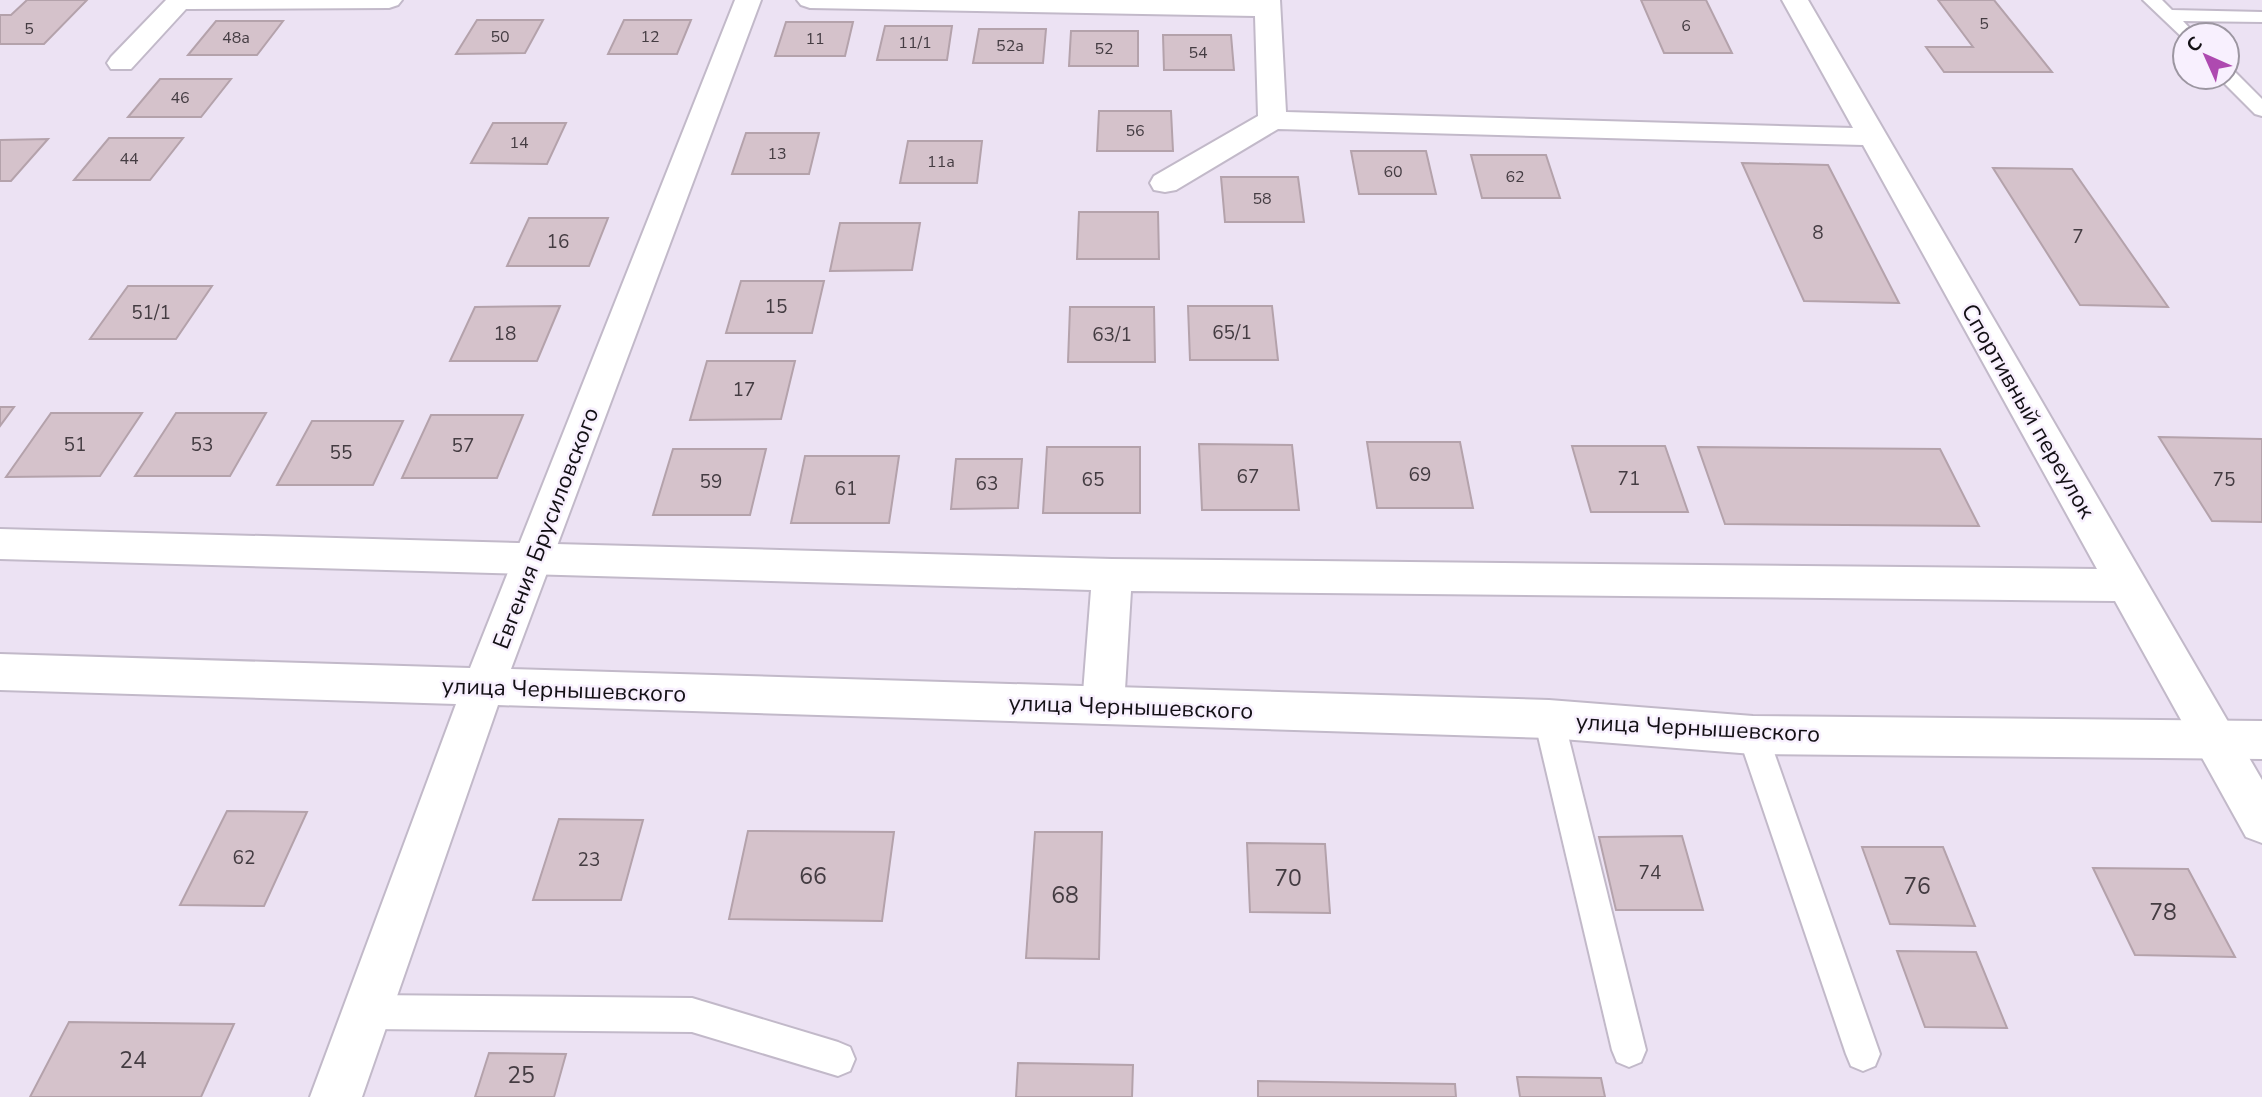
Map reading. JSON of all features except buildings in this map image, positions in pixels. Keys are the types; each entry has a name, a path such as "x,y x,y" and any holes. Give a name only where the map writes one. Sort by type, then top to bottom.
{"street":[{"path":"121,63 179,0 389,0"},
{"name":"Евгения Брусиловского","path":"336,1097 483,687 536,557 748,0"},
{"path":"810,0 1266,5 1272,120"},
{"name":"Спортивный переулок","path":"1795,0 2262,822"},
{"path":"1165,183 1272,120 1872,137"},
{"path":"0,544 1112,575 2127,585"},
{"path":"1103,706 1112,575"},
{"name":"улица Чернышевского","path":"0,672 1549,719 1753,734 2262,740"}],"lane":[{"path":"2152,0 2172,21"},
{"path":"2166,15 2262,17"},
{"path":"2241,89 2262,110"},
{"path":"1549,719 1629,1050"},
{"path":"1753,734 1863,1054"},
{"path":"367,1012 692,1015 838,1059"}]}
